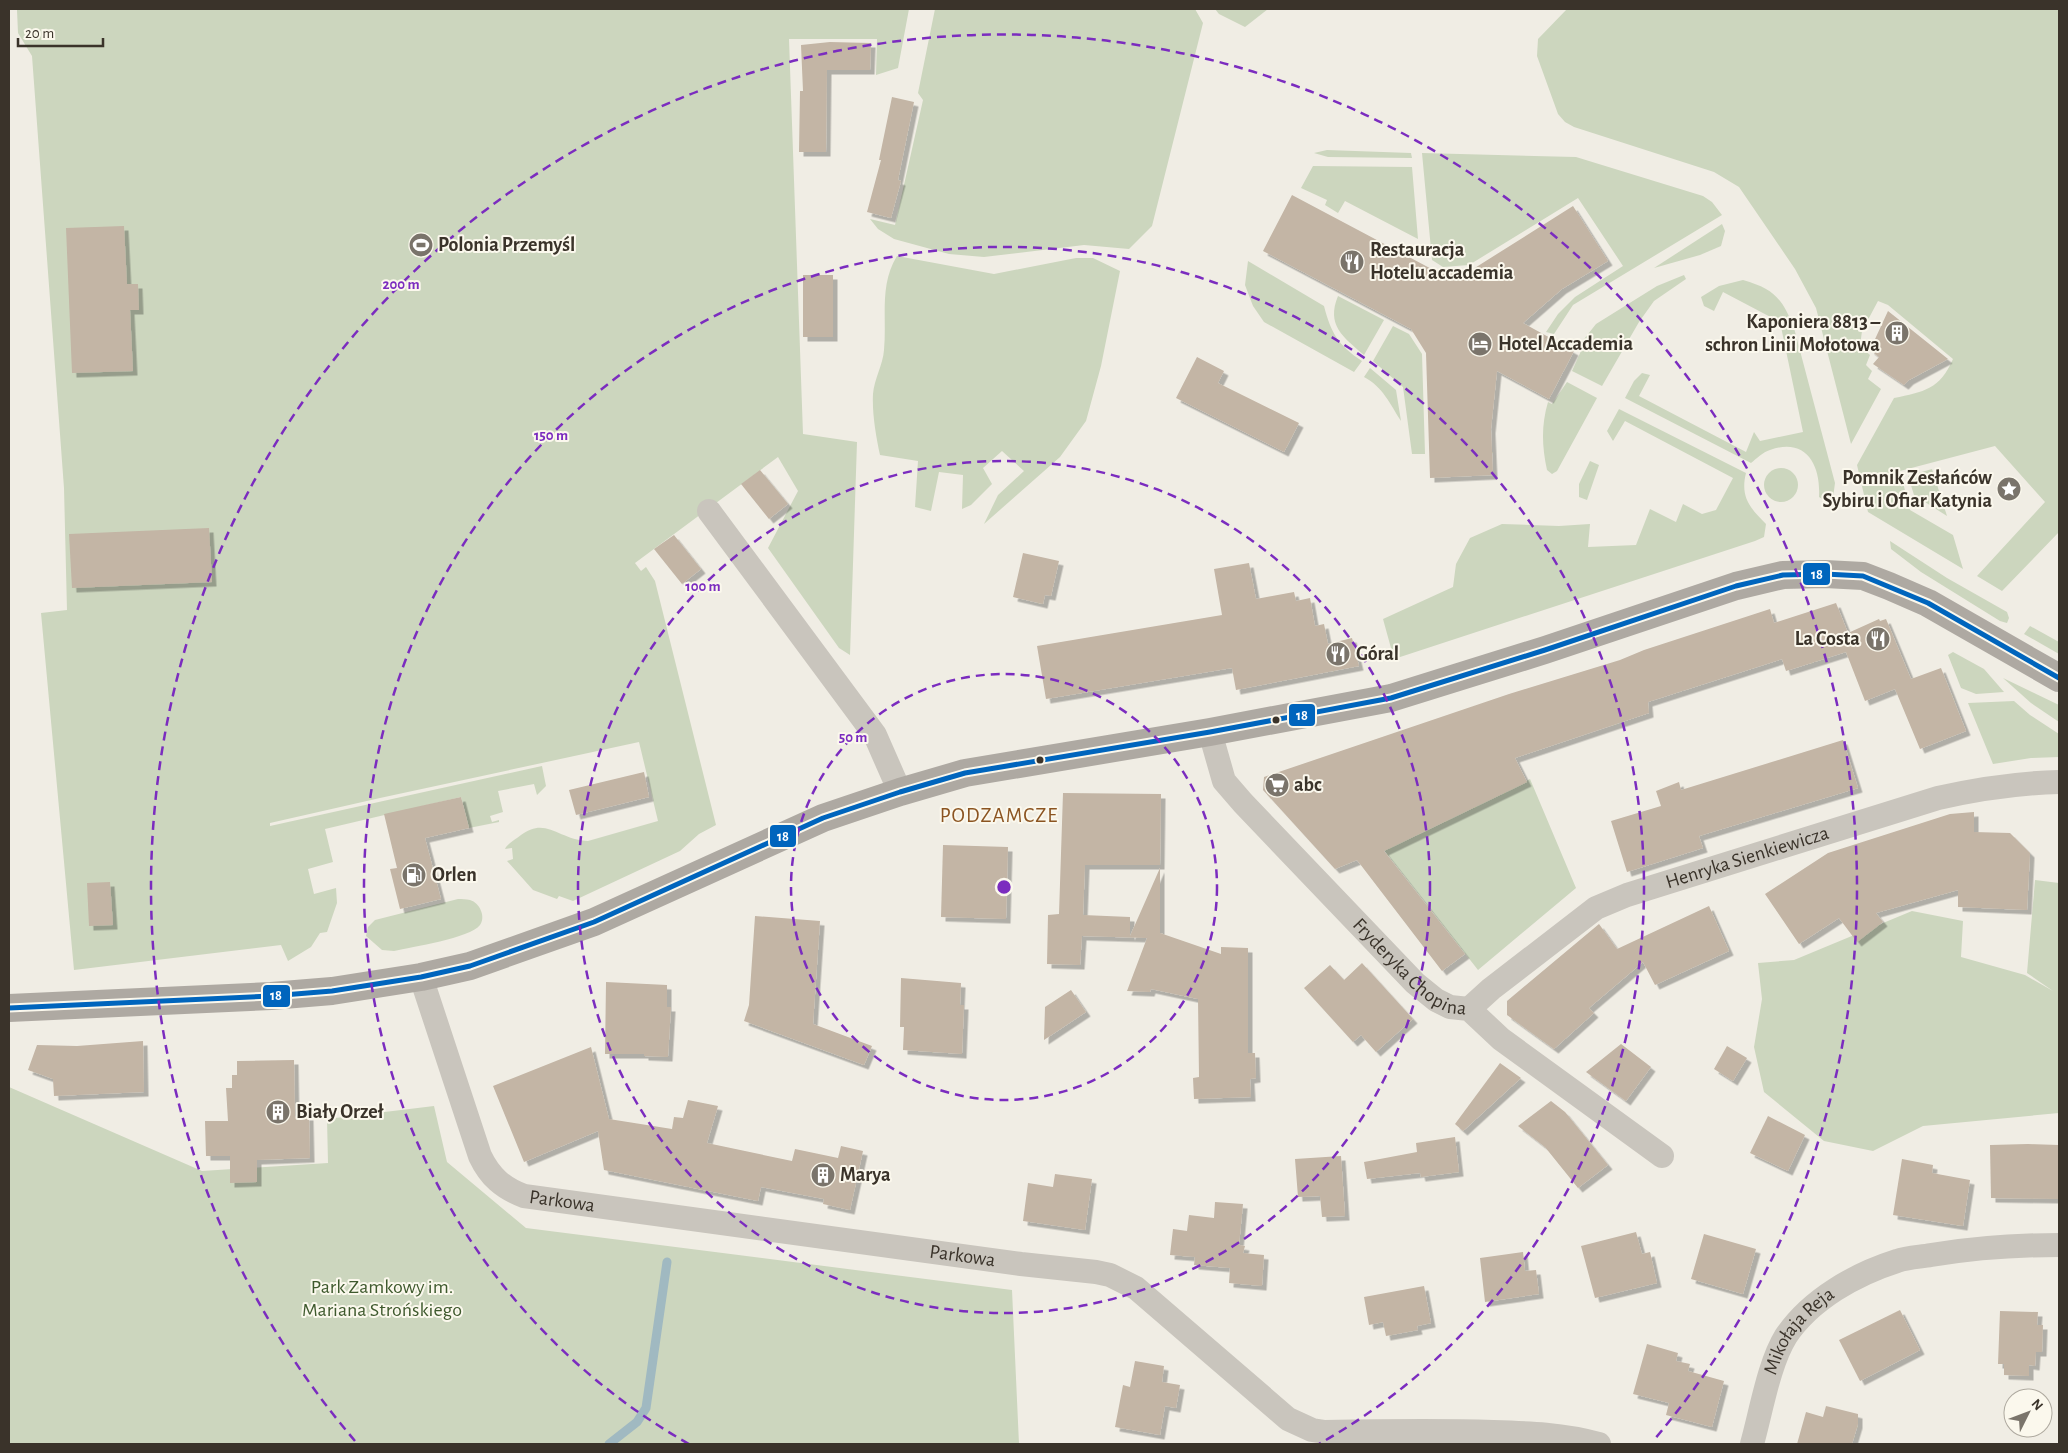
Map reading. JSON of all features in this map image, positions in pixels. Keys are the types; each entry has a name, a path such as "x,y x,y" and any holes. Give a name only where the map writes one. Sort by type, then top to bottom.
{"main road":[{"path":"9,1008 271,996 360,987 421,977 470,966 586,926 823,818 900,792 965,773 1210,732 1391,698 1545,650 1736,586 1784,575 1825,574 1863,576 1928,603 2059,678"}],"street":[{"path":"709,511 875,734 900,792"},
{"name":"Fryderyka Chopina","path":"1210,732 1224,781 1242,803 1415,983 1436,1000 1450,1007 1469,1009 1501,1039 1662,1156"},
{"name":"Henryka Sienkiewicza","path":"1469,1009 1491,988 1596,908 1627,895 1938,798 1979,789 2027,783 2059,782"},
{"name":"Parkowa","path":"421,977 480,1156 496,1180 510,1190 534,1197 1021,1264 1110,1274 1136,1288 1288,1419 1312,1430 1325,1432 1455,1430 1547,1434 1576,1438 1599,1444"},
{"name":"Mikołaja Reja","path":"1752,1444 1777,1353 1786,1337 1800,1319 1817,1302 1839,1287 1898,1261 1990,1247 2059,1245"}],"green space":[{"name":"Polonia Przemyśl","path":"9,9 909,9 898,68 876,75 877,39 789,39 803,434 857,442 850,655 839,648 768,548 798,491 778,457 635,563 641,571 646,567 655,581 716,825 699,834 680,851 573,901 559,896 557,899 533,890 507,861 513,859 512,848 505,849 521,835 538,828 546,828 578,840 588,841 658,821 639,742 380,798 270,823 270,826 542,766 546,786 537,795 534,784 498,791 503,812 490,816 492,822 499,820 499,822 469,828 461,797 325,829 333,862 308,869 314,894 336,888 337,903 327,932 320,933 311,947 288,961 281,945 74,970 41,613 67,610 64,488 32,56 18,33 17,10"},
{"path":"935,9 1195,9 1203,23 1152,226 1129,249 1084,245 984,257 949,254 894,239 878,229 870,219 895,225 923,100 918,93"},
{"path":"1215,9 1268,9 1245,27 1219,14"},
{"path":"1567,9 2059,9 2059,532 2002,591 1977,576 2045,502 1995,446 1900,471 1910,510 1953,535 1963,569 1868,512 1857,465 1894,398 1930,388 1943,377 1953,359 1888,305 1878,301 1862,331 1860,346 1870,355 1866,365 1872,371 1868,379 1881,389 1851,444 1816,308 1795,269 1739,187 1714,172 1574,127 1565,122 1558,114 1537,56 1538,39"},
{"path":"1327,150 1411,153 1412,158 1328,157 1314,153"},
{"path":"1422,153 1576,157 1703,196 1712,202 1722,215 1573,305 1554,334 1546,332 1558,314 1575,297 1623,266 1578,198 1469,265 1443,267 1432,260"},
{"path":"1313,166 1412,167 1418,239 1345,201 1338,213 1325,205 1327,200 1301,188"},
{"path":"1722,224 1725,231 1721,246 1700,255 1654,268"},
{"path":"897,256 994,274 1076,258 1093,258 1120,271 1101,366 1086,421 1060,457 984,524 998,495 1024,471 1002,451 983,468 992,484 971,505 962,509 963,475 939,472 931,511 915,507 918,461 880,455 874,417 873,394 884,350 885,302 888,278"},
{"path":"1248,261 1324,306 1333,331 1341,344 1362,361 1354,372 1264,322 1253,306 1245,285"},
{"path":"1684,275 1686,279 1654,301 1639,322 1602,386 1572,371 1581,351 1577,348 1596,324 1657,286"},
{"path":"1743,280 1754,283 1776,296 1794,328 1835,483 1832,505 1819,497 1819,485 1814,465 1802,451 1793,447 1783,447 1767,451 1751,463 1625,398 1634,381 1642,373 1650,375 1639,396 1746,452 1754,432 1760,441 1803,432 1780,322 1723,292 1714,311 1704,306 1701,297 1719,286"},
{"path":"1338,296 1384,320 1364,355 1343,336 1335,323 1335,306"},
{"path":"1393,326 1409,334 1422,354 1425,454 1412,454 1403,387 1373,361"},
{"path":"1370,368 1396,390 1401,421 1381,391 1364,377"},
{"path":"1567,382 1597,398 1557,471 1552,474 1547,470 1544,453 1544,419 1548,402 1552,404"},
{"path":"1619,409 1746,473 1744,481 1745,495 1755,513 1766,524 1764,537 1394,659 1383,619 1453,587 1456,564 1470,538 1502,524 1559,526 1590,524 1588,547 1636,545 1650,509 1676,522 1683,504 1702,514 1716,510 1733,478 1625,421 1613,441 1607,431"},
{"path":"1590,461 1599,465 1587,500 1579,497 1579,484"},
{"path":"1781,468 1793,473 1798,485 1793,497 1781,502 1769,497 1764,485 1769,473"},
{"path":"1932,469 1947,516 1914,495 1908,476"},
{"path":"1890,541 1947,578 2007,612 2009,618 2007,623 2000,621 1921,572 1891,549"},
{"path":"2030,626 2059,642 2059,654 2024,634"},
{"path":"1953,652 1984,669 2004,692 1976,694 1961,688 1948,655"},
{"path":"2003,678 2059,705 2059,722 2031,703"},
{"path":"2014,701 2030,715 2059,734 2059,757 2031,758 1993,764 1968,703"},
{"path":"1530,779 1576,888 1478,970 1383,849 1421,833"},
{"path":"2035,880 2059,883 2059,1113 1923,1126 1873,1151 1824,1141 1764,1092 1754,1047 1762,999 1758,963 1794,960 1912,911 1963,921 1961,957 2025,975 2053,991 2027,973"},
{"path":"458,899 474,902 482,914 480,925 465,934 394,951 382,950 366,936 368,927 375,920"},
{"name":"Park Zamkowy im. Mariana Strońskiego","path":"9,1087 202,1171 328,1163 327,1119 434,1106 447,1162 526,1228 1012,1290 1019,1444 9,1444"}],"building":[{"path":"830,42 871,43 870,70 827,70 826,152 799,152 800,91 803,91 801,45"},
{"path":"892,97 914,102 898,180 901,181 891,218 867,212 881,160 879,160"},
{"name":"Hotel Accademia","path":"1292,195 1441,274 1470,271 1573,206 1608,261 1562,289 1523,323 1574,351 1549,399 1497,371 1491,429 1493,475 1430,478 1426,353 1411,329 1263,251"},
{"path":"124,226 127,284 138,284 139,310 130,310 133,371 72,373 66,228"},
{"path":"803,275 833,275 833,337 803,337"},
{"name":"Kaponiera 8813 – schron Linii Mołotowa","path":"1888,311 1948,359 1909,380 1904,385 1873,364 1879,357 1870,350"},
{"path":"1197,357 1224,371 1218,383 1299,423 1284,452 1176,398"},
{"path":"760,470 788,504 769,519 741,484"},
{"path":"209,528 212,582 72,588 69,534"},
{"path":"674,535 701,569 682,584 654,549"},
{"path":"1023,553 1059,561 1051,596 1045,595 1043,604 1013,597"},
{"path":"1249,563 1256,599 1294,592 1296,601 1310,598 1315,626 1324,624 1328,644 1352,638 1359,666 1236,690 1232,668 1046,699 1037,646 1222,615 1214,569"},
{"path":"1836,603 1848,633 1879,619 1880,621 1886,619 1911,679 1941,668 1966,731 1920,749 1895,689 1865,701 1846,652 1786,671 1782,659 1648,702 1649,713 1515,758 1527,782 1384,851 1465,954 1442,971 1357,860 1335,869 1263,790 1264,777 1509,694 1620,660 1644,650 1770,609 1774,623"},
{"path":"1843,740 1858,788 1699,836 1703,848 1627,872 1611,821 1661,806 1656,791 1679,782 1681,790"},
{"path":"644,772 649,797 576,815 569,790"},
{"path":"1063,793 1161,794 1160,865 1085,865 1083,915 1130,917 1130,936 1160,868 1160,933 1221,954 1221,947 1248,948 1248,1053 1255,1053 1256,1078 1250,1079 1251,1097 1194,1099 1193,1078 1199,1077 1198,999 1151,989 1150,992 1127,991 1147,938 1082,936 1080,965 1047,964 1048,915 1059,914"},
{"path":"461,797 469,828 425,838 441,899 400,909 390,869 397,868 384,814"},
{"path":"1974,812 1974,832 2010,833 2030,853 2027,910 1958,907 1958,890 1876,913 1883,922 1857,942 1839,918 1799,944 1765,894 1828,853 1950,814"},
{"path":"943,845 1008,847 1006,919 941,917"},
{"path":"110,882 113,925 89,926 87,883"},
{"path":"1709,906 1729,951 1655,985 1643,962 1589,1008 1594,1013 1554,1049 1507,1015 1507,1001 1599,924 1617,949"},
{"path":"755,916 820,921 813,1024 872,1046 864,1065 744,1021 749,1005"},
{"path":"1362,963 1413,1019 1376,1052 1361,1035 1353,1042 1304,988 1330,965 1344,980"},
{"path":"901,978 961,983 960,1005 964,1005 962,1054 903,1050 904,1027 900,1027"},
{"path":"606,982 667,985 667,1007 671,1007 668,1057 644,1056 644,1054 605,1054"},
{"path":"1071,990 1086,1012 1044,1040 1045,1007"},
{"path":"143,1041 144,1092 54,1096 53,1079 28,1070 37,1045 77,1046"},
{"path":"1621,1044 1651,1067 1626,1101 1586,1072"},
{"path":"1727,1046 1747,1058 1733,1081 1714,1069"},
{"path":"591,1047 609,1119 672,1129 674,1117 683,1118 688,1100 718,1106 707,1143 792,1161 795,1149 838,1158 841,1146 863,1151 850,1210 823,1204 824,1199 761,1187 758,1201 604,1170 598,1131 524,1162 493,1086"},
{"name":"Biały Orzeł","path":"294,1060 295,1116 309,1116 310,1158 257,1160 257,1182 230,1183 230,1156 206,1156 205,1121 228,1121 226,1088 232,1088 232,1075 237,1075 237,1061"},
{"path":"1500,1063 1521,1078 1463,1131 1455,1124"},
{"path":"1551,1101 1565,1112 1608,1165 1578,1188 1545,1147 1518,1126"},
{"path":"1768,1116 1805,1135 1788,1171 1750,1153"},
{"path":"1455,1137 1459,1172 1421,1177 1420,1173 1367,1179 1364,1162 1417,1152 1416,1143"},
{"path":"1990,1145 2059,1145 2059,1199 1991,1198"},
{"path":"1341,1156 1345,1216 1322,1217 1320,1196 1298,1197 1295,1159"},
{"path":"1902,1159 1933,1165 1932,1173 1970,1180 1963,1226 1893,1215"},
{"path":"1055,1174 1092,1179 1085,1230 1023,1221 1028,1183 1053,1187"},
{"path":"1215,1202 1243,1204 1239,1245 1245,1246 1243,1253 1264,1255 1262,1286 1229,1283 1230,1268 1194,1265 1195,1257 1170,1255 1173,1229 1187,1231 1189,1215 1214,1218"},
{"path":"1636,1232 1642,1254 1650,1252 1657,1283 1595,1298 1581,1246"},
{"path":"1704,1234 1756,1249 1743,1294 1691,1279"},
{"path":"1523,1252 1525,1271 1536,1270 1539,1294 1485,1302 1480,1258"},
{"path":"1424,1286 1431,1323 1417,1326 1418,1330 1386,1336 1383,1322 1369,1325 1364,1297"},
{"path":"1900,1310 1920,1350 1860,1381 1839,1340"},
{"path":"2000,1311 2038,1312 2037,1325 2043,1325 2042,1352 2036,1352 2035,1366 2029,1365 2029,1376 2004,1375 2004,1364 1998,1364"},
{"path":"1647,1344 1678,1353 1676,1361 1690,1364 1688,1371 1724,1381 1712,1427 1666,1415 1669,1403 1633,1394"},
{"path":"1135,1361 1164,1366 1162,1382 1180,1385 1176,1408 1165,1406 1160,1435 1115,1427 1123,1385 1130,1387"},
{"path":"1826,1406 1858,1414 1858,1424 1852,1444 1797,1444 1806,1412 1823,1417"}],"waterway":[{"path":"609,1444 637,1422 646,1408 667,1262"}],"transit line":[{"name":"18","path":"9,1008 271,996 332,991 421,977 470,966 594,922 823,818 900,792 965,773 1210,732 1391,698 1545,650 1736,586 1783,575 1825,574 1863,576 1928,603 2059,678"}],"place":[{"name":"Polonia Przemyśl","path":"421,245"},
{"name":"Restauracja Hotelu accademia","path":"1352,262"},
{"name":"Kaponiera 8813 – schron Linii Mołotowa","path":"1897,333"},
{"name":"Hotel Accademia","path":"1480,344"},
{"name":"Pomnik Zesłańców Sybiru i Ofiar Katynia","path":"2009,489"},
{"name":"La Costa","path":"1878,639"},
{"name":"Góral","path":"1338,654"},
{"name":"abc","path":"1277,785"},
{"name":"Orlen","path":"414,875"},
{"name":"Biały Orzeł","path":"278,1112"},
{"name":"Marya","path":"823,1175"}],"district":[{"name":"PODZAMCZE","path":"999,815"}]}
